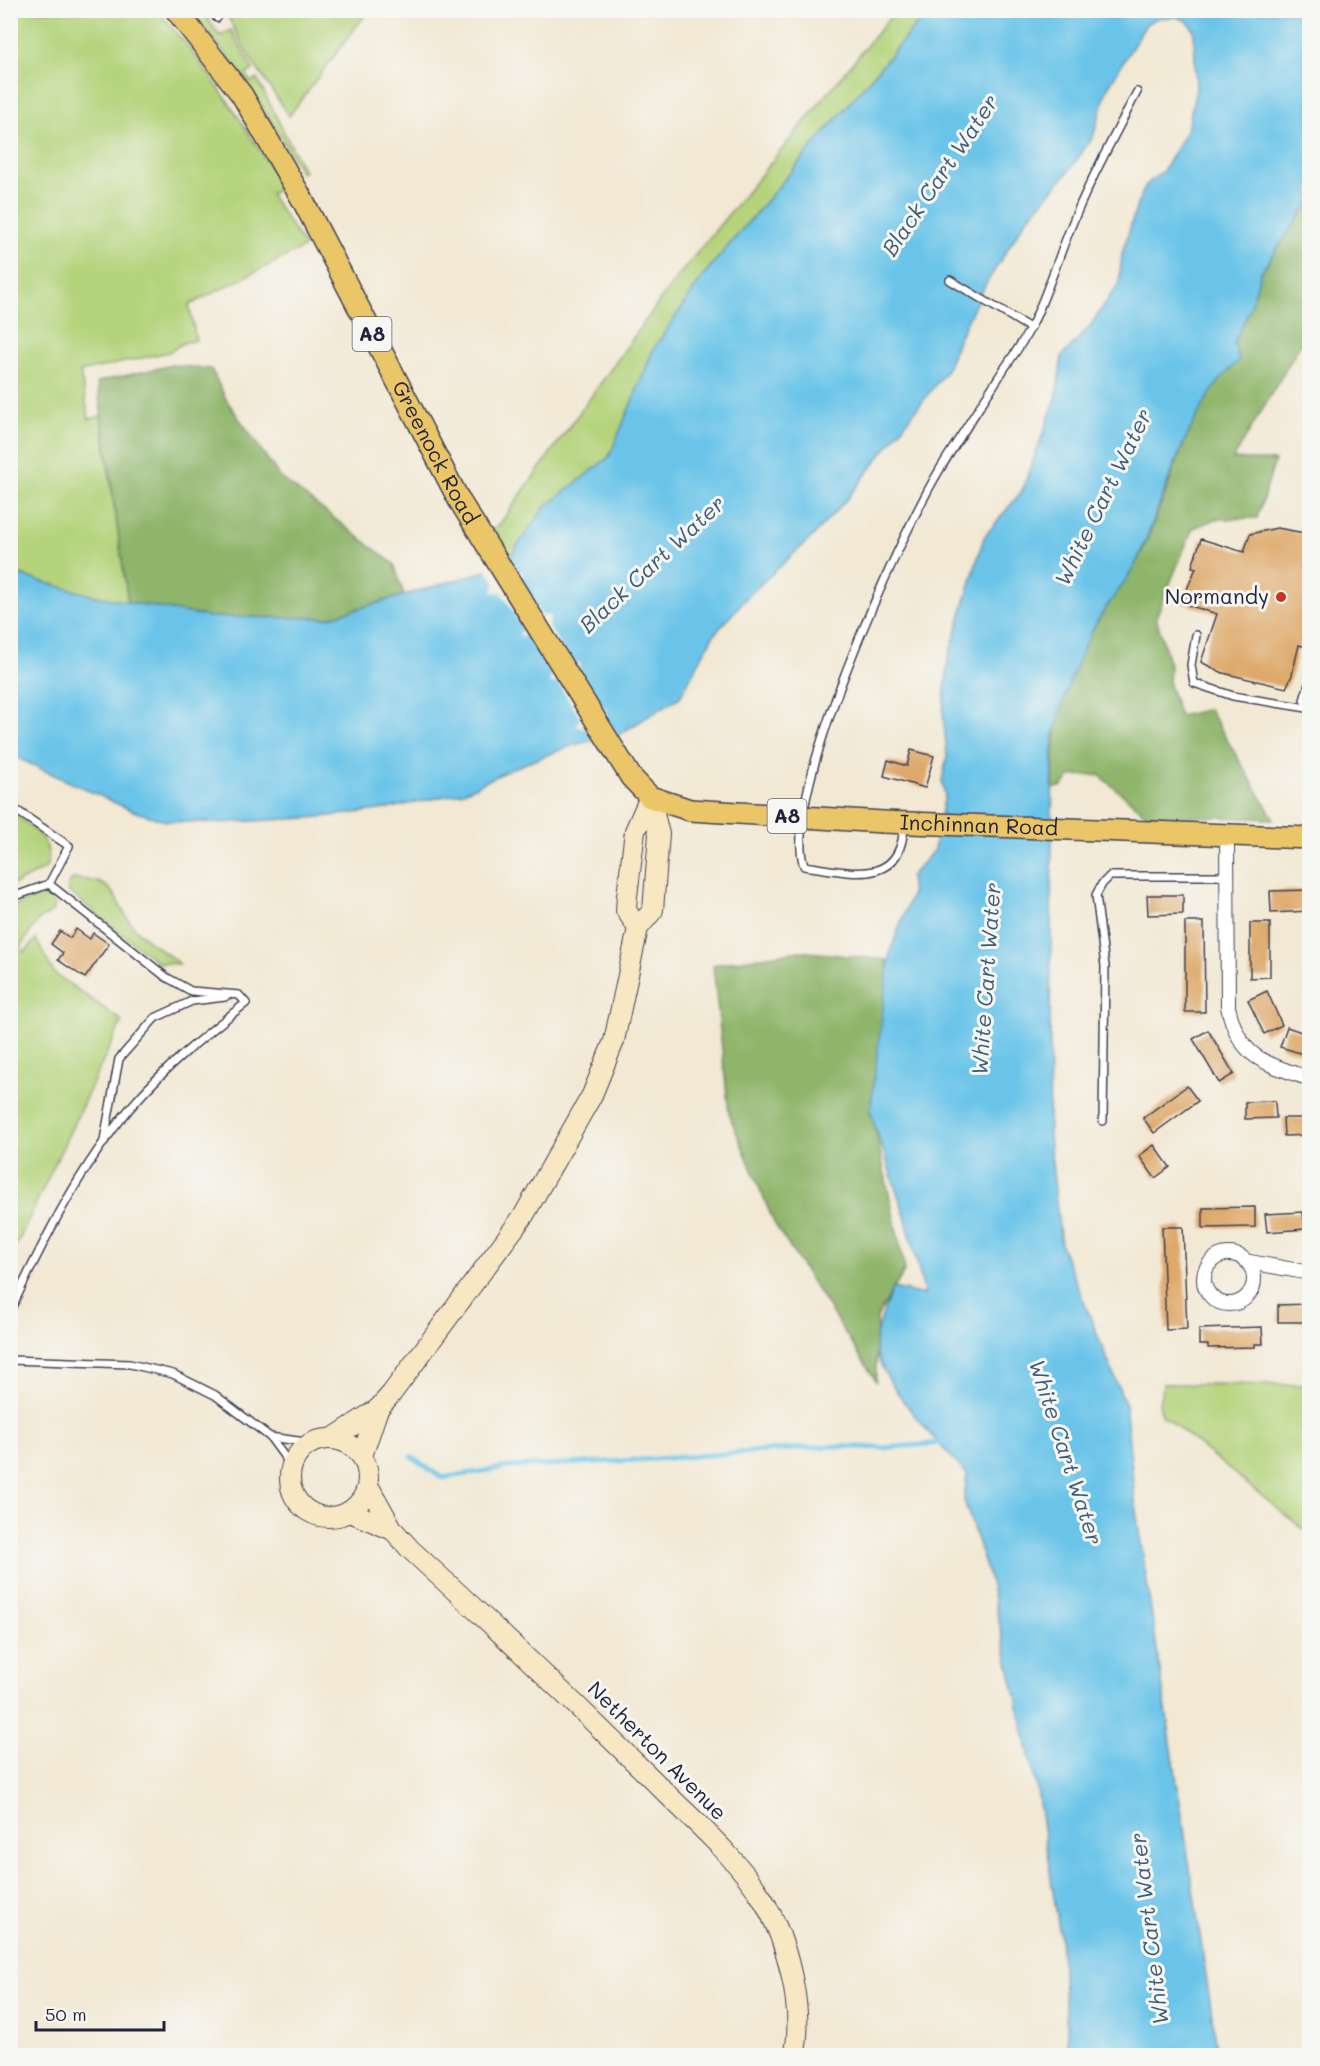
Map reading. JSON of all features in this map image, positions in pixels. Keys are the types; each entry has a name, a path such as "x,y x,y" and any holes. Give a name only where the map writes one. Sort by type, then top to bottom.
{"main road":[{"name":"Greenock Road","path":"176,10 248,105 301,197 480,536 625,768 641,790 650,797"},
{"name":"Inchinnan Road","path":"650,797 690,810 894,822 1227,837 1310,838"}],"street":[{"path":"638,927 626,910 627,896 635,831 650,797"},
{"path":"362,1456 378,1409 524,1215 592,1095 614,1041 638,927 653,910 659,834 650,797"},
{"path":"1227,837 1228,1007 1233,1029 1242,1046 1257,1058 1310,1079"},
{"path":"1250,1262 1310,1273"},
{"path":"332,1439 344,1442 362,1456 368,1470 368,1485 358,1504 350,1512 327,1517 305,1509 292,1490 292,1467 296,1457 312,1443 332,1439 378,1409"},
{"name":"Netherton Avenue","path":"368,1485 393,1530 549,1676 724,1851 762,1899 780,1940 793,1981 799,2035 794,2055"},
{"name":"Netherton Avenue","path":"350,1512 393,1530"}],"lane":[{"path":"212,10 217,18"},
{"path":"894,822 904,835 893,863 881,870 862,873 804,866 800,856 800,834 807,793 831,710 858,641 897,554 939,470 1030,328 1078,209 1137,92"},
{"path":"950,280 1030,328"},
{"path":"1196,635 1191,665 1194,683 1233,696 1308,708"},
{"path":"1308,708 1304,700 1310,681"},
{"path":"10,806 69,846 49,884 10,898"},
{"path":"1103,1121 1105,966 1096,895 1110,876 1226,876"},
{"path":"10,1311 68,1197 130,1107 201,1038 246,1003 239,995 191,991 166,977 49,884"},
{"path":"104,1143 119,1059 155,1018 192,1001 239,995"},
{"path":"10,1360 130,1364 173,1374 215,1395 270,1437 292,1467"},
{"path":"270,1437 312,1443"}],"green space":[{"path":"10,11 158,11 209,74 254,141 282,188 270,194 305,247 189,305 196,340 183,343 169,352 80,372 89,419 101,416 128,602 53,586 11,570"},
{"path":"191,11 202,11 220,36 231,30 253,70 246,74 250,82 257,79 304,171 301,173 277,130 237,69"},
{"path":"225,11 368,11 289,116 248,55"},
{"path":"895,11 928,11 706,272 654,348 610,457 546,507 507,560 491,530 499,525 674,281"},
{"path":"1309,201 1309,330 1233,459 1275,461 1257,518 1216,519 1193,528 1156,617 1170,665 1169,685 1180,716 1209,709 1274,819 1147,815 1099,775 1071,776 1062,786 1053,789 1058,718 1079,656 1098,620 1136,563 1148,538 1190,428 1220,380 1239,361 1234,343 1250,308 1261,272"},
{"path":"172,365 211,369 227,401 280,477 394,564 404,595 327,618 210,617 128,602 97,382"},
{"path":"11,811 45,842 48,858 46,868 11,886"},
{"path":"73,879 88,880 107,886 133,926 180,964 159,963 74,896 69,892 68,885"},
{"path":"42,895 51,897 55,905 51,913 38,920 20,947 25,952 36,939 54,973 122,1021 11,1257 11,909 22,902"},
{"path":"799,951 887,960 889,994 875,1127 905,1270 877,1317 876,1381 774,1223 729,1114 713,965"},
{"path":"1163,1384 1309,1385 1309,1534 1162,1415 1159,1404"}],"water":[{"path":"928,11 1309,11 1310,201 1261,272 1250,308 1234,343 1239,361 1222,378 1192,425 1138,559 1098,620 1083,649 1066,693 1053,739 1049,1136 1061,1245 1125,1403 1136,1510 1218,2055 1069,2055 1060,1936 1037,1790 989,1577 964,1500 967,1474 899,1395 879,1360 875,1346 892,1288 925,1295 906,1219 870,1111 890,952 912,893 910,877 934,850 945,795 942,781 947,756 943,713 948,659 984,537 1022,491 1056,398 1062,356 1090,326 1119,283 1122,254 1138,202 1146,185 1163,171 1187,129 1196,90 1194,30 1187,21 1177,17 1157,18 1146,24 1107,89 1093,137 1068,172 1024,223 984,287 958,340 947,370 847,499 814,535 748,596 713,636 680,697 618,735 573,745 511,769 464,792 386,809 322,817 219,823 166,821 133,811 11,755 11,570 22,576 95,596 210,617 327,618 503,566 545,507 609,457 654,348 706,272"}],"pier":[{"path":"501,563 514,572 524,572 520,580 541,615 551,616 548,625 571,663 581,663 577,672 598,707 608,708 605,716 619,738 595,743 586,727 576,727 580,718 558,683 549,683 552,675 528,636 519,636 523,627 501,592 492,592 496,583 485,568"}],"building":[{"path":"1277,528 1310,534 1310,638 1307,647 1299,645 1292,675 1286,688 1223,673 1201,662 1217,614 1181,603 1196,568 1192,567 1201,539 1244,552 1250,534"},
{"path":"911,750 934,756 925,788 884,776 888,760 907,766"},
{"path":"1310,890 1310,911 1271,913 1270,891"},
{"path":"1147,895 1183,895 1183,914 1148,915"},
{"path":"1185,922 1204,922 1205,1012 1185,1012"},
{"path":"1250,923 1270,923 1270,977 1250,978"},
{"path":"76,929 90,939 93,933 109,944 85,978 58,960 63,953 51,944 60,931 70,938"},
{"path":"1267,991 1282,1025 1264,1034 1248,1000"},
{"path":"1287,1027 1310,1035 1310,1056 1280,1047"},
{"path":"1208,1030 1234,1074 1219,1083 1193,1039"},
{"path":"1187,1086 1198,1101 1154,1133 1143,1118"},
{"path":"1275,1101 1276,1118 1245,1119 1245,1102"},
{"path":"1283,1118 1310,1118 1310,1135 1284,1136"},
{"path":"1154,1145 1170,1167 1155,1178 1139,1156"},
{"path":"1255,1207 1255,1227 1203,1228 1203,1208"},
{"path":"1303,1212 1305,1229 1267,1232 1265,1214"},
{"path":"1162,1227 1183,1227 1187,1329 1166,1330"},
{"path":"1310,1304 1310,1322 1278,1322 1278,1305"},
{"path":"1262,1327 1263,1344 1255,1344 1255,1347 1208,1348 1208,1345 1199,1345 1199,1329"}],"waterway":[{"path":"412,1457 442,1478 508,1467 831,1446 883,1448 942,1443"}],"place":[{"name":"Normandy","path":"1281,597"}],"water label":[{"name":"Black Cart Water","path":"940,175"},
{"name":"White Cart Water","path":"1103,497"},
{"name":"Black Cart Water","path":"652,564"},
{"name":"White Cart Water","path":"986,979"},
{"name":"White Cart Water","path":"1066,1452"},
{"name":"White Cart Water","path":"1149,1929"}]}
